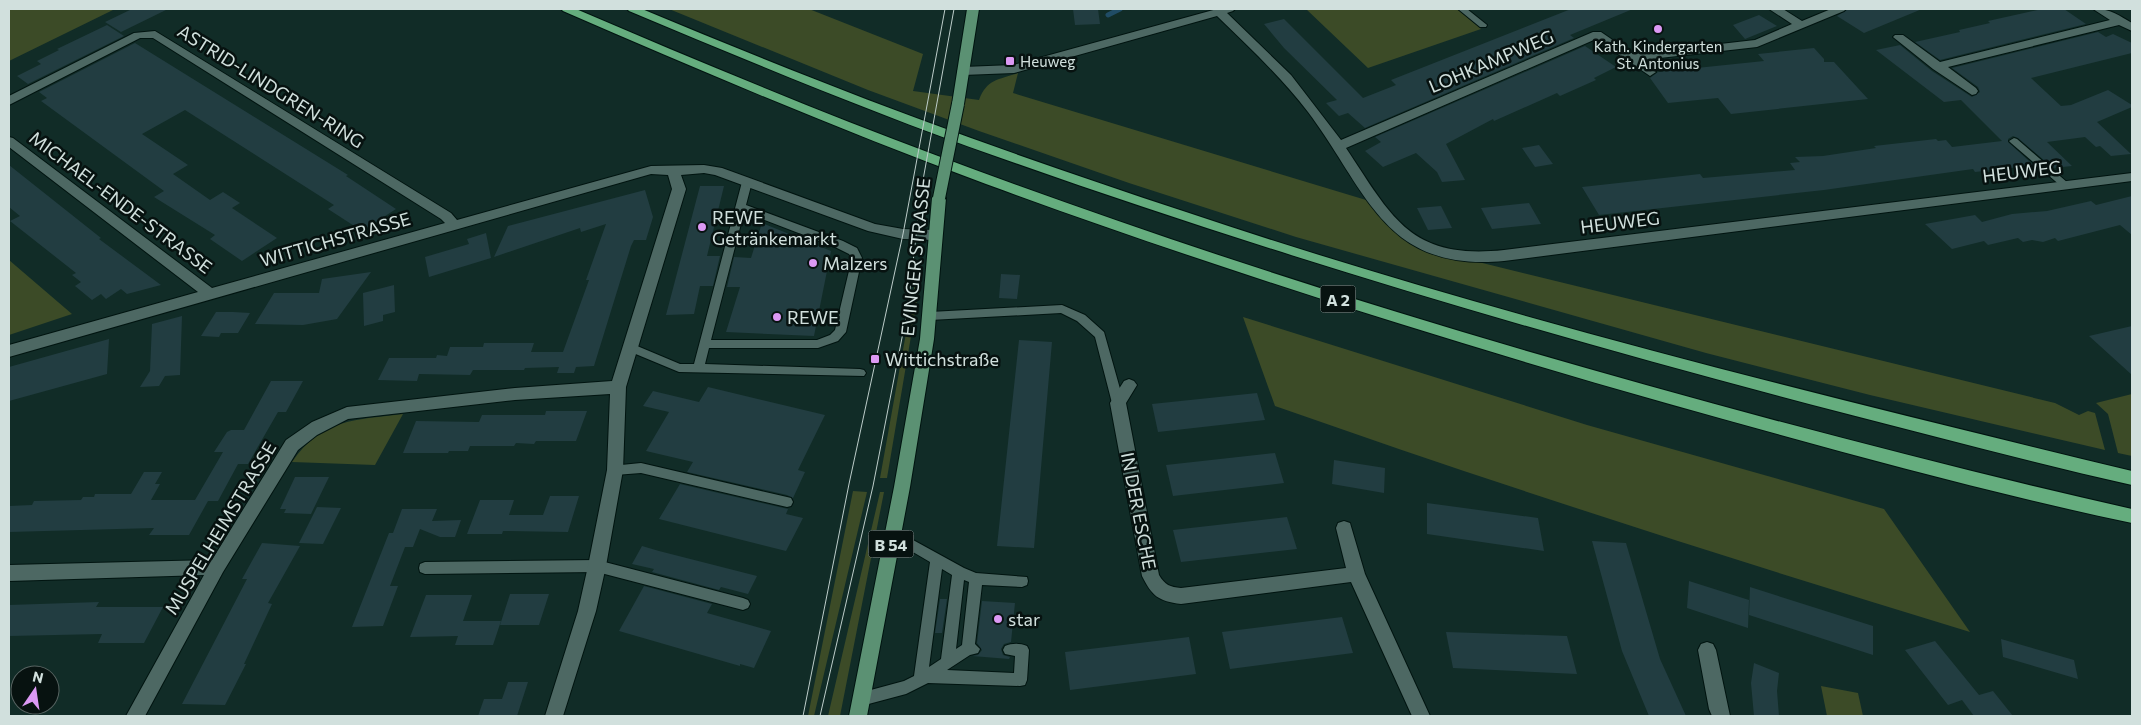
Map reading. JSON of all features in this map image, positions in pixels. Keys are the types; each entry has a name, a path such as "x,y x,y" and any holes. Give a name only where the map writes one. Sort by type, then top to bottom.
{"highway":[{"name":"A 2","path":"567,9 711,71 850,127 1007,186 1186,250 1374,311 1601,379 1833,442 2132,516"},
{"name":"A 2","path":"633,9 823,86 973,143 1122,196 1286,251 1671,363 1898,422 2132,478"}],"main road":[{"name":"EVINGER STRASSE","path":"858,716 893,534 930,316 935,265 935,235 940,198 958,104 973,9"}],"street":[{"path":"1775,9 1801,25"},
{"path":"1631,58 1757,43 1840,9"},
{"path":"2099,9 2132,28"},
{"path":"963,71 1014,69 1225,10"},
{"name":"HEUWEG","path":"1225,10 1293,85 1339,146 1386,219 1415,242 1436,252 1458,257 1480,257 1544,250 2132,177"},
{"path":"1938,66 2121,22"},
{"name":"ASTRID-LINDGREN-RING","path":"9,101 138,35 155,34 446,216 453,224"},
{"name":"LOHKAMPWEG","path":"1339,146 1597,34 1650,72"},
{"path":"1899,37 1972,92"},
{"name":"MICHAEL-ENDE-STRASSE","path":"9,141 210,294"},
{"name":"WITTICHSTRASSE","path":"9,351 453,224 651,170 704,169 747,182 873,228 903,234 935,235"},
{"path":"554,716 587,611 615,470 618,387 680,189 673,171"},
{"path":"1118,403 1129,385"},
{"name":"MUSPELHEIMSTRASSE","path":"135,716 217,567 292,445 307,431 347,413 515,394 618,387"},
{"name":"IN DER ESCHE","path":"1118,403 1151,576 1156,586 1164,594 1181,596 1356,574"},
{"path":"1344,528 1356,574 1421,716"},
{"path":"9,573 217,567"},
{"path":"1707,650 1721,716"}],"lane":[{"path":"1462,9 1483,25"},
{"path":"2014,141 2065,185"},
{"path":"698,369 747,182"},
{"path":"705,344 818,344 834,338 840,332 857,258 854,251 740,207"},
{"path":"930,316 1062,309 1082,318 1100,336 1118,403"},
{"path":"630,346 679,368 860,373"},
{"path":"615,470 641,468 786,502"},
{"path":"893,534 959,572 976,579 1022,582"},
{"path":"924,678 937,559"},
{"path":"425,568 596,566 742,604"},
{"path":"947,662 959,572"},
{"path":"861,699 906,687 924,678 971,648 976,579"},
{"path":"924,678 1020,680 1022,650 1010,650"}],"green space":[{"path":"9,9 115,9 9,61"},
{"path":"669,9 809,9 923,54 913,91 979,100 982,93 994,81 1018,73 1013,93 1376,203 1397,229 1458,257 2055,403 2079,415 2088,411 2095,413 2105,450 1870,395 1706,353 1296,237 1129,183 979,131 868,90"},
{"path":"1306,9 1459,9 1481,29 1368,68"},
{"path":"9,260 72,314 9,335"},
{"path":"915,283 920,283 887,478 880,478"},
{"path":"1243,317 1587,425 1884,509 1970,632 1621,523 1275,406"},
{"path":"2132,394 2132,456 2118,453 2108,414 2096,403"},
{"path":"403,414 375,465 292,462 315,437 328,429 355,420"},
{"path":"853,491 867,492 814,716 808,716"},
{"path":"880,492 884,492 840,716 828,716"},
{"path":"1821,686 1858,693 1863,716 1827,716"}],"building":[{"path":"132,9 168,9 121,32 105,22"},
{"path":"1073,9 1098,9 1100,24 1075,25"},
{"path":"1571,9 1633,9 1570,35 1574,38 1365,128 1348,113 1339,116 1326,103 1337,100 1284,48 1264,24 1284,19 1363,98 1396,85 1391,80"},
{"path":"1848,9 1922,9 1864,33 1837,16"},
{"path":"2042,9 2064,9 2086,24 1940,60 1915,42 1960,32 1959,30 1990,23 1988,21"},
{"path":"1759,15 1777,26 1745,39 1733,25"},
{"path":"107,25 124,36 28,84 17,76 41,64 37,61 59,50 57,49"},
{"path":"2098,32 2106,37 2113,34 2132,43 2132,53 2031,78 2061,106 2071,105 2108,90 2132,105 2132,107 2097,122 2131,154 2111,156 2100,146 2096,147 2085,137 2047,142 2072,166 2053,168 2018,138 2013,136 2008,139 2008,142 2039,170 2024,172 2019,167 1975,172 1973,169 1824,190 1599,215 1582,187 1700,174 1703,178 1795,170 1790,163 1800,162 1795,157 1823,156 1876,148 1874,146 1936,139 1938,141 1946,140 1952,147 2002,141 1961,100 1944,102 1876,50 1900,45 1932,71 1972,97 1980,92 1978,87 1952,68"},
{"path":"135,43 348,175 346,176 396,209 362,231 328,209 334,205 185,110 142,134 188,165 173,174 210,200 223,192 240,203 232,208 277,238 242,261 210,239 215,235 154,197 164,191 41,101 47,98 39,92"},
{"path":"1585,46 1616,67 1594,78 1596,80 1560,96 1557,93 1494,121 1493,119 1446,144 1465,180 1442,182 1437,172 1416,153 1383,167 1365,151 1381,142 1375,137"},
{"path":"1814,48 1824,59 1824,62 1834,62 1868,99 1731,114 1718,98 1668,103 1650,78 1658,72 1764,61 1758,54"},
{"path":"1539,145 1553,164 1535,167 1522,148"},
{"path":"9,165 101,238 99,239 161,285 127,294 121,289 106,299 101,294 92,300 75,286 81,282 72,275 76,273 10,221 20,216 9,207"},
{"path":"700,186 724,186 707,256 720,256 713,286 700,286 694,314 666,315"},
{"path":"645,190 653,217 646,240 634,240 631,246 594,366 576,367 574,373 557,373 559,367 525,368 524,370 473,370 470,375 419,374 417,381 378,380 389,358 436,358 437,355 447,356 450,347 483,347 484,343 534,343 531,352 563,352 589,280 586,280 606,224 581,232 580,228 494,257 508,226"},
{"path":"2132,196 2132,235 2120,225 2058,241 2055,238 2043,242 2032,240 2023,242 2018,238 1988,245 1984,241 1952,249 1925,224 1975,215 1982,222 2012,214 2047,211 2091,201 2096,205"},
{"path":"1529,203 1541,224 1492,229 1481,208"},
{"path":"1441,206 1452,228 1428,230 1417,208"},
{"path":"762,223 831,251 814,336 726,332 740,287 727,287 734,257 751,258"},
{"path":"486,233 491,258 429,277 425,257 469,244 467,239"},
{"path":"371,272 337,319 303,325 255,324 274,293 319,293 322,279"},
{"path":"1001,274 1020,275 1017,299 999,298"},
{"path":"394,285 395,312 383,315 383,321 364,326 363,293"},
{"path":"216,312 250,313 238,333 221,333 219,337 201,336"},
{"path":"182,316 180,375 165,376 159,386 140,387 150,371 152,324"},
{"path":"2132,326 2132,375 2089,336"},
{"path":"109,339 107,374 9,401 9,367"},
{"path":"1019,340 1052,342 1034,548 997,546"},
{"path":"271,381 303,381 286,412 278,412 248,464 238,464 218,501 208,501 189,535 149,535 154,528 9,532 9,506 32,505 34,501 81,500 83,497 94,497 95,494 131,494 144,472 162,472 155,484 160,484 151,500 195,500 223,452 214,452 227,432 231,430 244,430"},
{"path":"708,387 825,415 798,470 805,472 793,498 687,472 693,462 646,451 669,412 643,406 653,391 699,402"},
{"path":"1257,393 1265,420 1158,432 1152,404"},
{"path":"546,411 587,411 576,441 536,441 534,444 516,443 514,446 470,446 468,451 449,451 448,453 403,453 416,421 479,422 482,415 545,415"},
{"path":"1275,453 1284,483 1173,496 1166,465"},
{"path":"1334,460 1385,468 1384,493 1332,484"},
{"path":"295,477 329,477 311,514 284,513 286,509 280,509"},
{"path":"680,484 788,509 786,514 803,518 786,551 659,519"},
{"path":"550,496 579,496 568,532 503,531 502,534 467,534 480,500 514,500 509,515 543,515"},
{"path":"1427,503 1538,518 1544,551 1427,534"},
{"path":"317,507 341,508 323,544 299,543"},
{"path":"402,509 437,509 432,521 461,520 455,537 440,537 420,529 413,547 405,547 390,586 398,586 383,626 352,627 389,533 393,533"},
{"path":"1287,517 1297,549 1181,562 1173,530"},
{"path":"1592,541 1626,543 1660,659 1686,716 1649,716 1622,651"},
{"path":"262,543 300,546 268,603 272,604 244,664 246,664 225,705 182,704 247,579 242,579"},
{"path":"642,546 757,576 748,594 721,587 719,590 652,572 654,569 632,564"},
{"path":"1689,581 1749,600 1748,628 1687,608"},
{"path":"644,586 712,604 707,613 771,631 754,668 740,664 740,666 619,631"},
{"path":"1750,587 1873,626 1873,655 1749,615"},
{"path":"510,594 549,594 539,625 500,625"},
{"path":"426,595 472,595 463,621 501,621 493,645 455,645 458,636 410,637"},
{"path":"940,599 947,599 942,633 935,633"},
{"name":"star","path":"982,601 1015,603 1011,642 1004,644 1001,649 1003,655 1010,657 1009,659 972,656 978,655 982,650 977,643"},
{"path":"99,602 96,607 163,607 144,643 98,643 102,634 9,636 9,605"},
{"path":"1342,617 1353,653 1230,669 1222,632"},
{"path":"1446,632 1567,636 1577,674 1453,668"},
{"path":"1189,637 1196,674 1070,690 1065,652"},
{"path":"2001,639 2074,660 2078,679 2003,657"},
{"path":"1935,641 1979,695 1993,691 2013,716 1974,716 1962,700 1948,705 1905,650"},
{"path":"1754,663 1779,673 1777,691 1779,716 1754,716 1751,683"},
{"path":"508,682 528,682 517,716 478,716 484,699 502,699"}],"waterway":[{"path":"1108,15 1120,9"}],"tram line":[{"path":"803,716 849,484 903,234 945,9"},
{"path":"820,716 873,486 908,307 921,191 954,9"}],"place":[{"name":"Kath. Kindergarten St. Antonius","path":"1658,29"},
{"name":"Heuweg","path":"1010,61"},
{"name":"REWE Getränkemarkt","path":"702,227"},
{"name":"Malzers","path":"813,263"},
{"name":"REWE","path":"777,317"},
{"name":"Wittichstraße","path":"875,359"},
{"name":"star","path":"998,619"}]}
